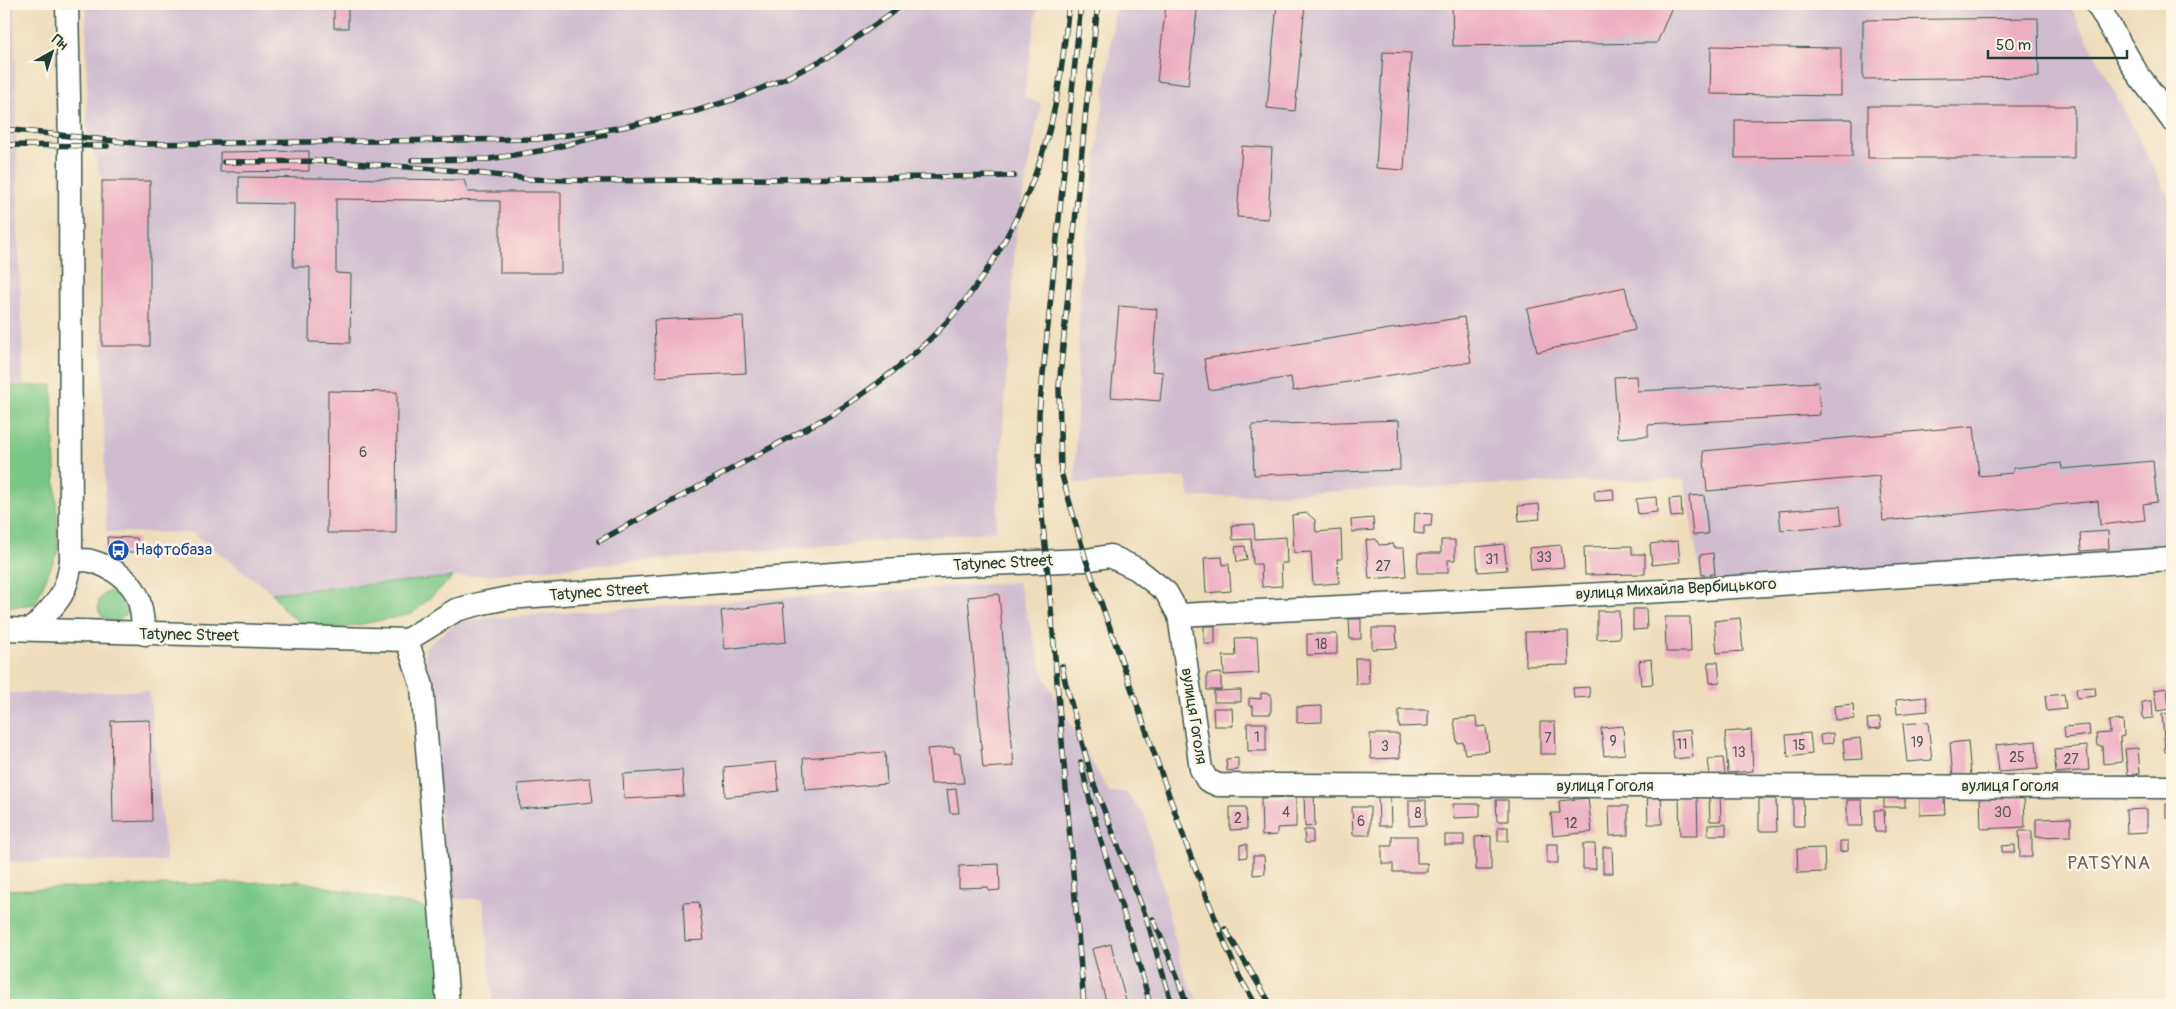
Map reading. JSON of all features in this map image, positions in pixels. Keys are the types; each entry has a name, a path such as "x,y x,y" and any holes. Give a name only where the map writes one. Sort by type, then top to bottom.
{"street":[{"path":"32,629 63,595 68,583 71,560 70,154 67,4"},
{"path":"2097,4 2137,73 2172,120"},
{"name":"Tatynec Street","path":"4,629 407,640 456,610 482,602 508,598 940,566 1086,560 1110,556 1137,569 1166,592 1179,615"},
{"name":"вулиця Михайла Вербицького","path":"1179,615 1703,588 2172,558"},
{"path":"71,560 90,560 120,575 128,582 137,594 140,603 145,634"},
{"name":"вулиця Гоголя","path":"1179,615 1201,768 1207,780 1218,785 2172,787"},
{"path":"407,640 422,686 448,1005"}],"shaded area":[{"path":"4,4 14,4 18,228 24,385 4,387"},
{"path":"86,4 1038,4 1024,97 1041,104 1016,231 996,531 272,593 193,533 106,532 102,346 102,181 87,128"},
{"path":"1116,4 2069,4 2172,203 2172,559 1703,589 1684,479 1508,484 1190,498 1186,477 1075,484 1080,285"},
{"path":"1018,582 1045,679 1109,792 1125,792 1144,814 1184,974 1201,1005 493,1005 483,899 448,899 425,647 461,620"},
{"path":"149,691 166,861 4,862 4,693"}],"green space":[{"path":"52,385 58,551 35,604 4,608 4,387"},
{"path":"453,577 412,614 333,630 304,626 286,612 272,593"},
{"path":"113,591 124,595 128,606 124,617 113,621 102,617 98,606 102,595"},
{"path":"299,881 441,911 449,1005 4,1005 4,890"}],"building":[{"path":"334,4 348,4 348,28 334,28"},
{"path":"1166,4 1198,4 1188,85 1157,81"},
{"path":"1277,4 1305,4 1295,111 1267,108"},
{"path":"1452,4 1673,4 1657,43 1453,46"},
{"path":"2038,18 2039,77 1863,79 1863,20"},
{"path":"1711,46 1841,48 1841,96 1710,94"},
{"path":"1383,52 1411,53 1404,170 1376,168"},
{"path":"1868,106 2074,106 2074,158 1868,158"},
{"path":"1852,119 1852,157 1735,158 1735,120"},
{"path":"1242,146 1272,148 1268,219 1237,217"},
{"path":"309,151 309,171 220,172 220,152"},
{"path":"239,177 464,180 468,192 561,192 561,273 500,273 500,201 336,199 336,273 351,274 350,343 309,342 310,267 293,267 294,204 239,203"},
{"path":"102,181 150,181 150,346 102,346"},
{"path":"1625,287 1635,330 1537,352 1527,309"},
{"path":"1119,306 1157,309 1152,371 1163,372 1160,401 1111,397"},
{"path":"743,316 746,373 656,377 654,320"},
{"path":"1464,317 1471,362 1293,391 1291,377 1209,390 1204,359"},
{"path":"1636,376 1637,391 1818,382 1820,415 1648,425 1648,436 1618,438 1614,377"},
{"path":"328,391 397,392 396,533 327,533"},
{"path":"1399,420 1400,470 1254,475 1252,425"},
{"path":"1974,426 1979,476 2013,473 2013,468 2061,463 2062,469 2153,461 2157,502 2143,504 2145,520 2100,525 2098,501 1883,521 1879,476 1707,491 1703,451"},
{"path":"1613,489 1614,500 1595,501 1594,491"},
{"path":"1704,495 1708,534 1693,535 1689,496"},
{"path":"1656,497 1657,512 1638,514 1636,499"},
{"path":"1681,498 1682,516 1671,517 1669,499"},
{"path":"1539,504 1540,519 1519,521 1518,506"},
{"path":"1840,506 1842,525 1781,530 1779,511"},
{"path":"1307,513 1315,520 1316,532 1341,530 1342,559 1337,559 1339,583 1313,585 1311,552 1294,553 1292,515"},
{"path":"1415,513 1432,514 1431,526 1424,526 1424,534 1414,533"},
{"path":"1373,518 1374,530 1352,532 1351,520"},
{"path":"1254,524 1255,539 1286,537 1287,563 1281,563 1282,586 1262,587 1261,564 1253,564 1251,539 1233,540 1232,525"},
{"path":"2108,531 2109,549 2081,551 2080,533"},
{"path":"107,537 137,538 137,552 108,552"},
{"path":"1376,539 1379,545 1393,544 1393,548 1404,548 1406,576 1369,579 1366,540"},
{"path":"1441,540 1455,540 1455,560 1448,560 1448,573 1417,573 1418,553 1441,553"},
{"path":"1678,541 1680,562 1652,565 1650,544"},
{"path":"1504,544 1507,570 1478,572 1476,547"},
{"path":"1561,545 1564,567 1531,570 1529,548"},
{"path":"1245,546 1247,560 1237,562 1235,547"},
{"path":"1632,546 1632,554 1645,554 1645,574 1585,575 1584,547"},
{"path":"1713,553 1715,574 1702,575 1700,555"},
{"path":"1222,557 1223,565 1229,564 1231,591 1206,593 1204,558"},
{"path":"999,594 1014,766 983,768 968,597"},
{"path":"783,603 786,642 725,649 721,611"},
{"path":"1633,609 1646,609 1647,629 1633,630"},
{"path":"1597,611 1619,611 1620,638 1597,639"},
{"path":"1665,617 1690,617 1691,652 1666,652"},
{"path":"1740,618 1743,651 1717,653 1714,621"},
{"path":"1349,619 1361,619 1361,639 1350,639"},
{"path":"1204,626 1215,626 1215,644 1204,644"},
{"path":"1372,628 1396,628 1397,648 1372,649"},
{"path":"1568,631 1569,665 1526,666 1525,632"},
{"path":"1307,634 1337,634 1337,654 1307,655"},
{"path":"1257,637 1259,673 1224,675 1223,656 1236,656 1235,638"},
{"path":"1355,658 1368,658 1369,684 1356,684"},
{"path":"1651,659 1653,684 1641,685 1639,661"},
{"path":"1708,662 1718,662 1720,682 1710,683"},
{"path":"1221,673 1221,690 1207,690 1207,674"},
{"path":"1589,687 1590,697 1574,698 1573,688"},
{"path":"2095,687 2096,696 2077,698 2076,688"},
{"path":"2167,688 2169,709 2157,711 2154,690"},
{"path":"1241,690 1241,702 1214,702 1214,691"},
{"path":"1261,693 1271,694 1271,714 1253,714 1253,706 1249,706 1249,698 1261,699"},
{"path":"2064,694 2066,709 2047,711 2045,696"},
{"path":"1926,697 1928,711 1897,714 1896,700"},
{"path":"2152,701 2153,718 2143,719 2142,702"},
{"path":"1853,704 1854,719 1835,720 1834,706"},
{"path":"1322,706 1322,722 1297,723 1297,707"},
{"path":"1213,708 1232,708 1233,726 1214,726"},
{"path":"1399,710 1428,710 1428,726 1399,727"},
{"path":"2172,713 2172,751 2165,752 2162,714"},
{"path":"1476,717 1477,727 1486,726 1489,751 1465,754 1463,742 1457,743 1454,719"},
{"path":"1880,718 1881,728 1868,729 1867,719"},
{"path":"150,720 152,821 113,822 111,721"},
{"path":"2123,720 2124,736 2120,737 2122,762 2103,764 2102,746 2097,746 2096,734 2110,733 2109,721"},
{"path":"1540,722 1555,722 1556,754 1540,754"},
{"path":"1928,722 1932,760 1907,762 1903,724"},
{"path":"1247,723 1266,723 1266,751 1248,751"},
{"path":"2089,725 2090,735 2065,738 2064,727"},
{"path":"1623,726 1625,754 1604,756 1601,728"},
{"path":"1690,730 1693,757 1674,759 1671,732"},
{"path":"1751,730 1753,771 1728,773 1725,732"},
{"path":"1810,733 1812,754 1788,757 1786,735"},
{"path":"1833,733 1833,743 1821,744 1820,735"},
{"path":"1370,734 1399,734 1400,758 1371,759"},
{"path":"1860,738 1862,759 1845,760 1843,740"},
{"path":"1968,741 1971,776 1953,778 1950,743"},
{"path":"2036,741 2038,769 1999,772 1996,745"},
{"path":"2087,746 2089,770 2056,773 2054,749"},
{"path":"954,747 954,753 960,753 964,783 931,784 927,749"},
{"path":"2138,748 2140,773 2128,775 2125,749"},
{"path":"885,752 887,784 805,790 803,758"},
{"path":"1238,758 1238,770 1227,771 1226,759"},
{"path":"1723,758 1725,774 1710,776 1708,759"},
{"path":"776,762 779,791 725,797 724,767"},
{"path":"682,770 684,796 624,799 623,774"},
{"path":"590,778 593,802 520,809 518,784"},
{"path":"956,789 959,813 950,813 947,790"},
{"path":"1647,790 1661,790 1662,824 1648,824"},
{"path":"1304,791 1314,791 1315,826 1305,827"},
{"path":"1378,794 1390,794 1391,826 1379,826"},
{"path":"1709,794 1720,794 1721,821 1710,821"},
{"path":"1679,796 1697,796 1698,836 1680,836"},
{"path":"1884,796 1905,796 1905,807 1884,807"},
{"path":"2024,796 2025,827 1981,829 1980,797"},
{"path":"1296,797 1296,827 1277,828 1277,835 1262,836 1261,798"},
{"path":"1920,797 1944,797 1945,814 1920,815"},
{"path":"1588,798 1592,832 1553,836 1551,813 1560,813 1559,801"},
{"path":"1759,799 1776,799 1777,831 1759,831"},
{"path":"1793,799 1803,799 1804,826 1793,826"},
{"path":"1409,800 1426,800 1426,825 1409,826"},
{"path":"1496,800 1508,800 1508,821 1497,821"},
{"path":"1847,800 1862,800 1863,826 1847,826"},
{"path":"2172,803 2172,818 2166,818 2166,804"},
{"path":"1453,804 1480,804 1480,817 1454,818"},
{"path":"1609,806 1628,806 1628,835 1610,836"},
{"path":"1230,807 1246,807 1247,829 1230,830"},
{"path":"1352,807 1370,807 1370,835 1353,835"},
{"path":"2147,809 2147,832 2127,833 2126,810"},
{"path":"1874,810 1884,810 1885,832 1875,832"},
{"path":"2071,818 2071,836 2036,837 2036,819"},
{"path":"1726,824 1726,835 1708,835 1708,825"},
{"path":"1498,827 1508,827 1508,841 1498,841"},
{"path":"1304,830 1313,830 1313,843 1305,843"},
{"path":"2019,831 2032,831 2032,857 2020,857"},
{"path":"1445,835 1464,835 1464,845 1445,845"},
{"path":"1392,836 1417,836 1417,863 1427,863 1427,872 1393,872 1393,864 1382,864 1382,846 1392,846"},
{"path":"1491,836 1491,870 1476,870 1475,837"},
{"path":"1840,841 1848,841 1848,851 1840,852"},
{"path":"1247,844 1247,857 1240,858 1240,845"},
{"path":"1547,844 1558,844 1558,863 1547,863"},
{"path":"1583,844 1595,844 1596,869 1583,869"},
{"path":"2015,845 2015,852 2002,852 2002,846"},
{"path":"1603,847 1612,847 1613,873 1603,873"},
{"path":"1824,848 1825,872 1798,873 1797,849"},
{"path":"1253,856 1264,856 1265,874 1253,875"},
{"path":"999,864 1000,890 989,891 988,887 959,888 959,866"},
{"path":"699,902 704,940 685,941 683,903"},
{"path":"1111,944 1127,1005 1107,1005 1092,949"}],"railway":[{"path":"4,129 143,144 538,139 618,128 696,111 738,98 786,78 832,55 904,4"},
{"path":"599,541 831,415 900,366 926,343 957,311 974,289 1005,240 1030,188 1040,161 1056,103 1069,4"},
{"path":"1081,4 1039,413 1039,486 1084,1005"},
{"path":"1098,4 1059,387 1061,472 1086,560 1189,852 1240,978 1256,1005"},
{"path":"412,160 489,159 545,150 605,135"},
{"path":"4,145 107,146"},
{"path":"326,161 448,170 529,179 603,181 1014,176"},
{"path":"224,162 332,161"},
{"path":"1062,666 1093,782 1147,920 1172,1005"},
{"path":"1081,762 1096,823 1150,1005"},
{"path":"1153,919 1171,960 1187,1005"},
{"path":"1225,929 1271,1005"}],"place":[{"name":"Нафтобаза","path":"119,550"}],"district":[{"name":"PATSYNA","path":"2109,863"}]}
